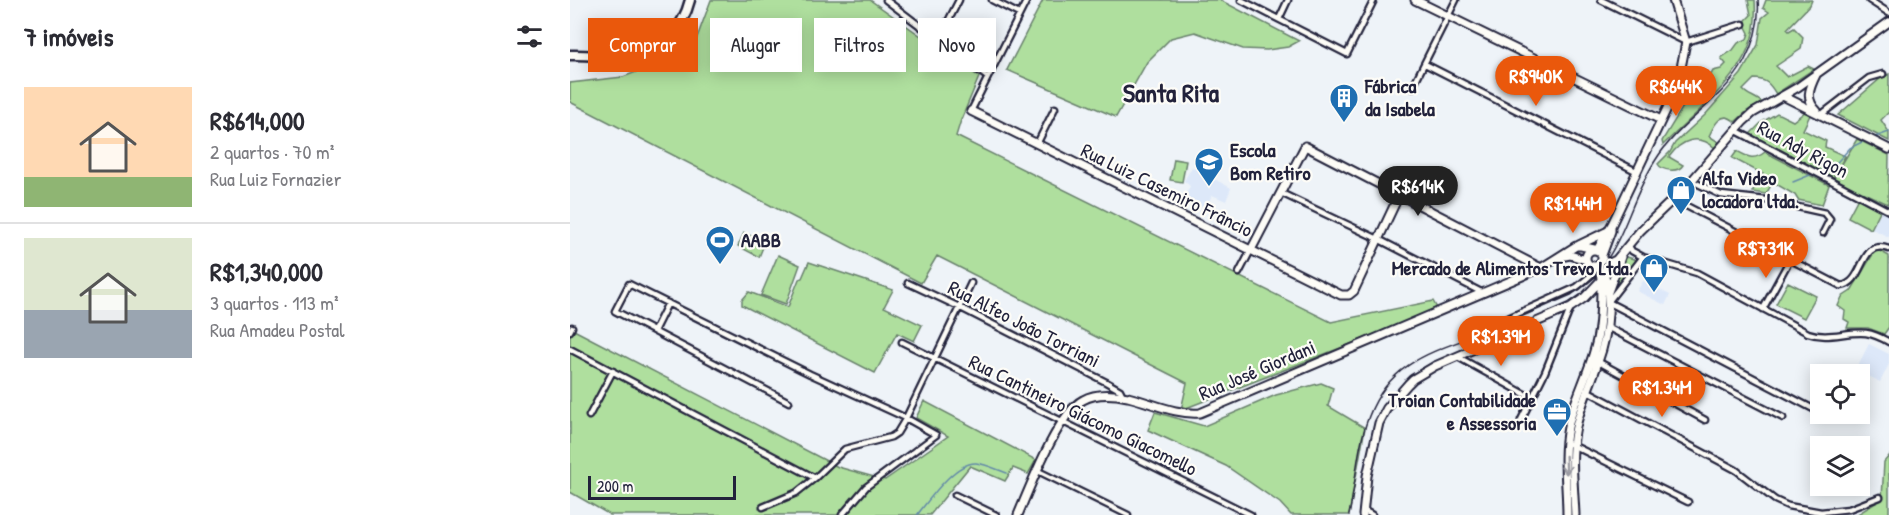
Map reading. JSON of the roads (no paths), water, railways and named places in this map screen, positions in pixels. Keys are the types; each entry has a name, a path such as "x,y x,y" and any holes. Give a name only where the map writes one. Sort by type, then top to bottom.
{"highway":[{"path":"570,55 632,56 647,52 666,41 677,29 686,15 690,0"}],"street":[{"path":"886,0 918,24"},
{"path":"949,18 958,0"},
{"path":"992,0 1019,14"},
{"path":"971,111 1026,0"},
{"path":"1241,0 1347,54 1374,0"},
{"path":"1279,19 1288,0"},
{"path":"1415,0 1661,120"},
{"path":"1412,88 1456,0"},
{"path":"1601,0 1686,42 1743,24"},
{"path":"1613,6 1615,0"},
{"path":"1508,318 1577,287 1599,259 1611,231 1609,229 1679,78 1686,42 1673,0"},
{"path":"1869,0 1889,13"},
{"path":"1586,260 1587,253 1610,263 1616,260 1640,231 1692,181 1735,130 1753,113 1783,96 1889,22"},
{"path":"1425,64 1636,171"},
{"path":"981,72 987,77"},
{"path":"1817,73 1810,87 1809,101 1820,113"},
{"path":"1820,113 1869,78 1883,74"},
{"path":"1783,96 1889,149"},
{"path":"1037,144 1054,108"},
{"name":"Rua Luiz Casemiro Frâncio","path":"971,111 1341,295 1349,295 1354,291 1378,239"},
{"name":"Rua Ady Rigon","path":"1735,130 1889,211"},
{"path":"1239,273 1305,146 1541,268"},
{"path":"1692,181 1721,195 1766,200 1825,213 1830,219 1823,233"},
{"path":"1281,193 1378,239 1483,293"},
{"path":"1378,239 1400,194"},
{"path":"1673,199 1841,286 1852,282 1874,247 1881,246 1889,249"},
{"name":"Rua José Giordani","path":"1018,515 1063,421 1084,399 1110,394 1180,413 1200,413 1541,268 1609,229"},
{"path":"1628,245 1632,251 1643,257 1695,272 1808,333 1817,336 1864,333 1873,334 1889,342"},
{"path":"1575,515 1570,494 1566,442 1569,426 1607,327 1599,259 1581,246 1576,246"},
{"path":"1595,360 1605,298 1622,254"},
{"path":"1560,257 1570,255 1586,260 1591,266 1599,259"},
{"path":"1605,298 1643,257"},
{"path":"1763,309 1789,261"},
{"path":"1372,515 1363,513 1379,423 1387,408 1413,379 1435,366 1571,307 1584,298 1603,278"},
{"name":"Rua Alfeo João Torriani","path":"908,283 1106,382 1120,390 1123,396"},
{"path":"763,507 796,493 845,449 891,437 897,432 906,418 971,283"},
{"path":"789,402 615,311 629,284 810,374 906,418 936,435 866,487 842,515"},
{"path":"1584,298 1605,298 1810,407"},
{"path":"654,331 668,303"},
{"path":"1521,420 1545,372 1571,307"},
{"path":"1607,327 1783,418"},
{"name":"Rua Cantineiro Giácomo Giacomello","path":"902,342 1251,515"},
{"path":"570,349 815,478"},
{"path":"1458,357 1532,398"},
{"path":"1595,360 1705,420"},
{"path":"589,416 613,371"},
{"path":"1567,515 1576,427 1584,390"},
{"path":"1584,390 1726,464 1775,500 1788,506 1821,512 1849,509 1880,497"},
{"path":"1566,442 1688,502"},
{"path":"1038,471 1128,515"},
{"path":"955,495 996,515"}],"waterway":[{"path":"1872,138 1889,132"},
{"path":"1819,171 1829,171 1850,148 1864,141"},
{"path":"1793,182 1815,173"},
{"path":"917,515 943,483 968,464 976,463 1007,473"}],"railway":[{"path":"1349,515 1365,428 1378,397 1390,381 1403,369 1433,352 1571,295 1589,281 1613,250 1636,197 1655,161 1676,135 1724,89 1744,62 1756,32 1758,0"}],"place":[{"name":"Fábrica da Isabela","path":"1344,124"},
{"name":"Escola Bom Retiro","path":"1209,188"},
{"name":"Alfa Video locadora ltda.","path":"1681,216"},
{"name":"AABB","path":"720,266"},
{"name":"Mercado de Alimentos Trevo Ltda.","path":"1654,294"},
{"name":"Troian Contabilidade e Assessoria","path":"1557,438"}],"district":[{"name":"Santa Rita","path":"1171,93"}]}
